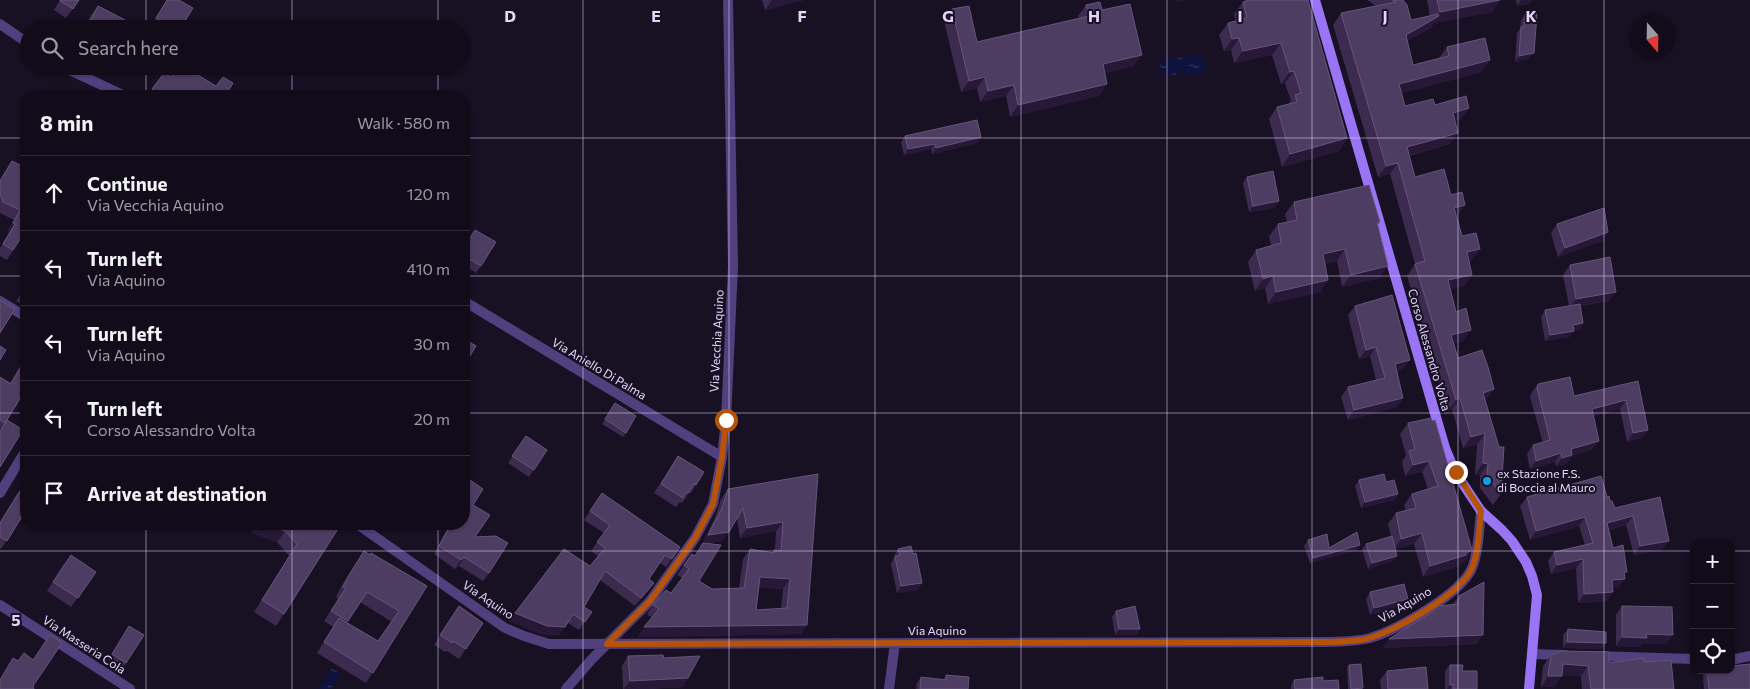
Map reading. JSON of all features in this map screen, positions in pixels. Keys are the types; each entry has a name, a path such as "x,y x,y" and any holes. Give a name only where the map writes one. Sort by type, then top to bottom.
{"main road":[{"name":"Corso Alessandro Volta","path":"1315,0 1445,448 1456,472 1481,511 1512,541 1526,562 1532,576 1537,594 1529,689"}],"street":[{"name":"Via Vecchia Aquino","path":"566,689 650,601 695,538 713,504 722,457 726,420 733,266 728,0"},
{"path":"0,24 20,38"},
{"path":"80,75 112,90"},
{"path":"0,301 20,313"},
{"name":"Via Aniello Di Palma","path":"470,305 722,457"},
{"path":"0,493 20,460"},
{"name":"Via Aquino","path":"365,530 505,628 549,644 1343,642 1368,638 1393,629 1451,593 1461,584 1473,567 1481,511"},
{"name":"Via Masseria Cola","path":"0,606 130,689"},
{"path":"889,689 896,643"},
{"path":"1532,654 1690,659"},
{"path":"1735,659 1750,656"}],"water":[{"path":"1197,54 1202,56 1206,64 1203,73 1194,75 1179,71 1174,77 1160,72 1160,64 1166,60"},
{"path":"332,668 341,673 331,689 318,689"}],"building":[{"path":"61,0 79,0 73,9"},
{"path":"167,0 179,0 193,8 186,20 159,20 156,18"},
{"path":"1248,0 1308,0 1347,138 1290,154 1277,107 1297,102 1295,95 1301,93 1294,71 1290,72 1281,43 1243,51 1239,38 1232,39 1228,23 1247,18 1243,2"},
{"path":"1392,0 1403,0 1407,5 1411,20 1438,14 1439,16 1406,35 1413,65 1449,56 1447,47 1485,38 1490,60 1399,84 1405,106 1433,99 1435,105 1466,96 1469,108 1453,113 1458,133 1407,147 1415,177 1444,169 1451,195 1462,192 1465,205 1454,208 1462,236 1476,233 1480,249 1467,252 1472,275 1448,280 1456,312 1466,308 1471,330 1451,335 1458,358 1482,350 1488,367 1494,389 1483,393 1499,447 1504,447 1501,494 1487,476 1488,464 1483,463 1485,433 1471,437 1460,398 1456,400 1415,264 1425,261 1398,163 1386,166 1341,13 1396,2"},
{"path":"1437,0 1500,0 1440,12"},
{"path":"1100,2 1102,10 1130,4 1142,55 1103,64 1107,84 1018,105 1014,85 988,91 985,77 969,81 952,9 969,6 977,42 1089,16 1086,5"},
{"path":"98,6 125,20 91,20"},
{"path":"1525,14 1537,14 1534,53 1519,56 1521,27 1524,27"},
{"path":"162,75 171,77 172,75 198,75 216,86 223,77 233,83 229,90 152,89"},
{"path":"977,120 981,137 936,148 935,144 908,149 905,136"},
{"path":"12,161 20,165 20,210 3,202 0,195 0,181"},
{"path":"1273,171 1279,201 1253,206 1247,177"},
{"path":"1369,185 1380,222 1377,222 1388,266 1351,275 1345,249 1323,254 1328,280 1276,292 1273,276 1263,279 1256,250 1281,243 1278,224 1297,220 1294,202"},
{"path":"1604,208 1608,232 1565,248 1557,224"},
{"path":"20,210 20,239 13,250 3,244 15,224 13,223"},
{"path":"475,230 496,242 481,266 470,260 470,238"},
{"path":"1610,257 1616,292 1576,299 1570,265"},
{"path":"1392,295 1410,360 1395,364 1403,398 1354,410 1348,387 1385,378 1376,347 1366,350 1355,306"},
{"path":"0,300 15,309 0,333"},
{"path":"1580,304 1583,323 1573,325 1574,331 1550,335 1545,310"},
{"path":"470,342 476,346 470,356"},
{"path":"0,346 6,350 0,360"},
{"path":"20,368 20,399 5,423 0,420 0,377 11,384"},
{"path":"1570,377 1574,396 1638,381 1648,430 1633,433 1626,400 1592,409 1599,441 1571,449 1572,455 1562,458 1561,453 1536,461 1533,445 1550,440 1537,388 1538,384"},
{"path":"615,403 636,416 626,433 605,419"},
{"path":"1431,418 1432,421 1435,420 1472,550 1466,553 1466,555 1430,566 1422,533 1401,539 1396,513 1416,508 1412,494 1438,486 1429,461 1413,465 1409,451 1415,449 1408,423"},
{"path":"7,420 20,428 20,435 0,467 0,432"},
{"path":"526,436 547,450 534,470 512,456"},
{"path":"678,456 704,472 696,485 695,483 683,498 661,484"},
{"path":"818,474 807,625 644,627 659,609 653,605 666,590 671,593 689,569 684,565 692,554 695,556 703,543 721,545 699,581 712,589 744,588 750,549 774,553 774,550 781,551 783,522 747,528 743,508 729,532 708,535 722,508 728,489","holes":["760,577 790,579 787,608 756,610"]},
{"path":"1384,474 1386,482 1394,480 1398,494 1365,502 1359,480"},
{"path":"1601,476 1607,497 1609,496 1615,508 1660,497 1669,541 1640,546 1633,516 1607,523 1613,548 1623,545 1627,572 1624,572 1625,579 1612,580 1613,592 1584,594 1583,559 1557,565 1554,552 1593,543 1585,517 1536,531 1527,497"},
{"path":"470,480 483,489 473,505 490,515 475,537 496,536 508,543 489,573 464,557 461,560 439,546 448,530 470,530"},
{"path":"20,491 20,520 7,541 0,537 0,523"},
{"path":"602,493 680,547 672,559 665,555 649,579 654,583 641,598 605,571 584,607 592,612 585,622 573,614 565,627 547,626 515,613 564,549 590,566 605,548 597,542 610,525 590,511"},
{"path":"282,530 337,530 284,614 262,600 297,544"},
{"path":"1357,532 1360,545 1313,558 1308,540 1327,534 1329,548"},
{"path":"1392,536 1397,556 1372,563 1366,544"},
{"path":"911,546 913,554 916,553 922,583 901,586 895,557 900,555 898,549"},
{"path":"364,551 370,555 371,553 427,586 373,673 324,642 339,618 378,641 399,611 367,592 348,621 331,611 346,588 343,587"},
{"path":"71,555 96,572 78,598 53,582"},
{"path":"1484,582 1483,635 1389,639 1432,612 1438,606 1458,604 1459,596"},
{"path":"1404,584 1408,599 1374,608 1370,592"},
{"path":"459,606 483,623 466,649 440,635"},
{"path":"1135,606 1140,629 1119,629 1116,611"},
{"path":"1622,606 1672,607 1673,635 1646,634 1647,638 1622,637"},
{"path":"129,626 144,635 126,663 112,654"},
{"path":"1568,629 1606,632 1606,643 1567,642"},
{"path":"50,635 62,643 33,686 34,689 0,689 0,680 13,658 18,661 24,653 33,660"},
{"path":"1562,651 1609,652 1609,663 1643,658 1644,662 1671,660 1674,689 1591,689 1588,666 1563,664 1562,676 1548,676 1551,655"},
{"path":"663,655 664,658 700,656 688,678 630,681 628,656"},
{"path":"1361,664 1363,688 1351,689 1349,665"},
{"path":"1750,664 1750,689 1709,689 1707,674 1735,674 1735,666"},
{"path":"1450,665 1463,665 1462,671 1477,671 1477,689 1453,689 1453,685 1450,685"},
{"path":"1426,667 1428,689 1388,689 1387,671"},
{"path":"946,675 969,677 968,689 920,689 921,677 946,680"},
{"path":"1323,677 1323,681 1338,680 1339,689 1295,689 1294,680"}],"place":[{"name":"ex Stazione F.S. di Boccia al Mauro","path":"1487,481"}],"route":[{"path":"726,420 722,457 713,504 695,538 650,601 607,644 1355,641 1393,629 1414,617 1451,593 1467,577 1473,567 1481,511 1456,472"}]}
